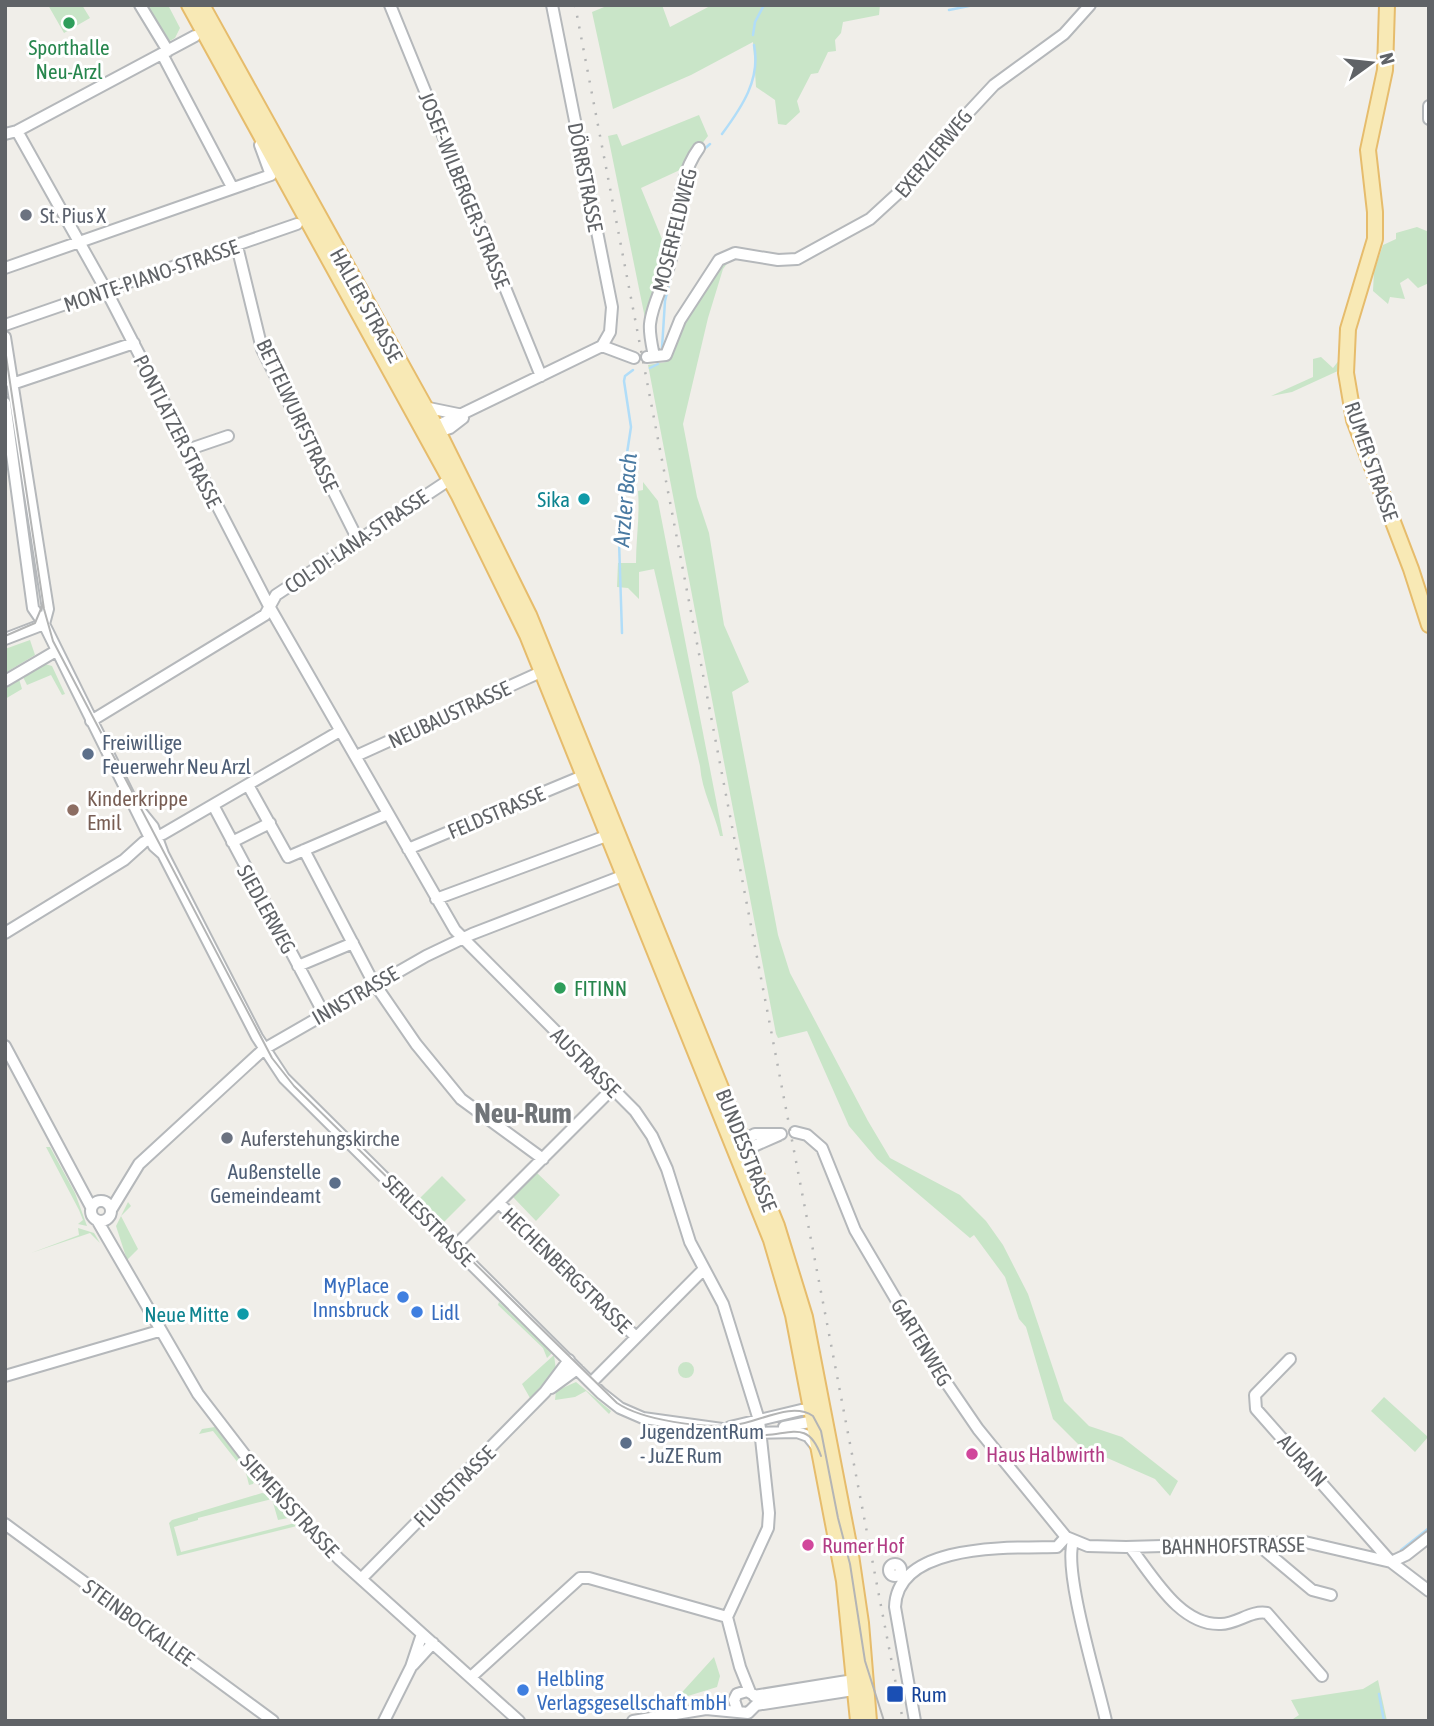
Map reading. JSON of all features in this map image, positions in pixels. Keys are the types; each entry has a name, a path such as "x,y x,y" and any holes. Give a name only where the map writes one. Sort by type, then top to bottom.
{"main road":[{"path":"178,5 195,36 219,63"},
{"name":"HALLER STRASSE","path":"189,5 251,119 433,431 522,612"},
{"name":"HALLER STRASSE","path":"202,5 424,407 449,480 522,612"},
{"name":"RUMER STRASSE","path":"1387,5 1385,70 1368,150 1375,212 1375,239 1350,320 1346,373 1354,420 1405,551 1429,625"},
{"name":"BUNDESSTRASSE","path":"522,612 625,875 741,1145"},
{"name":"BUNDESSTRASSE","path":"522,612 794,1273 816,1413 859,1600 859,1682 865,1719"},
{"name":"BUNDESSTRASSE","path":"816,1413 819,1453 849,1610 865,1719"}],"street":[{"path":"5,268 232,187 140,5"},
{"name":"JOSEF-WILBERGER-STRASSE","path":"390,5 541,376"},
{"name":"DÖRRSTRASSE","path":"552,5 612,307 610,332 602,346"},
{"name":"EXERZIERWEG","path":"650,357 666,355 680,320 719,260 735,253 778,260 797,258 870,219 919,174 953,129 994,85 1064,34 1090,5"},
{"path":"9,134 195,36"},
{"path":"1429,106 1429,119"},
{"name":"HALLER STRASSE","path":"232,187 271,175 251,119"},
{"name":"PONTLATZER STRASSE","path":"9,134 106,290 269,606 340,731"},
{"name":"MOSERFELDWEG","path":"650,357 649,327 652,313 671,261 685,177 699,148"},
{"name":"MONTE-PIANO-STRASSE","path":"5,325 297,224"},
{"name":"BETTELWURFSTRASSE","path":"237,246 262,349 358,540"},
{"path":"5,337 48,609 44,624 5,639"},
{"path":"12,384 134,343"},
{"path":"433,431 602,346 634,358"},
{"name":"SERLESSTRASSE","path":"5,403 33,608 44,624 136,806 158,841 264,1049 292,1087 611,1402 636,1415 723,1428 760,1426 816,1413"},
{"path":"424,407 444,413 469,412"},
{"path":"187,450 229,436"},
{"name":"COL-DI-LANA-STRASSE","path":"91,721 265,615 275,595 449,480"},
{"path":"5,681 56,651"},
{"name":"NEUBAUSTRASSE","path":"356,756 543,671"},
{"path":"5,933 213,805 340,731"},
{"name":"AUSTRASSE","path":"340,731 461,939 613,1087 635,1111 655,1143 703,1269 723,1304 760,1426 768,1528 727,1617"},
{"name":"FELDSTRASSE","path":"408,849 585,775"},
{"path":"248,785 288,857 388,814"},
{"name":"SIEDLERWEG","path":"213,805 323,1012"},
{"path":"232,842 270,823"},
{"path":"436,899 609,835"},
{"path":"304,850 394,1016 461,1099 543,1159"},
{"name":"INNSTRASSE","path":"102,1210 139,1164 264,1049 374,983 461,939 625,875"},
{"path":"298,966 353,943"},
{"name":"SIEMENSSTRASSE","path":"5,1046 76,1181 102,1210 110,1247 198,1394 257,1471 361,1579 519,1721"},
{"path":"455,1246 613,1087"},
{"name":"GARTENWEG","path":"795,1132 807,1135 822,1148 855,1230 937,1369 978,1429 1070,1540"},
{"name":"HECHENBERGSTRASSE","path":"499,1203 636,1337"},
{"path":"591,1383 703,1269"},
{"path":"5,1376 159,1331"},
{"name":"AURAIN","path":"1290,1359 1255,1395 1256,1409 1391,1562"},
{"name":"FLURSTRASSE","path":"361,1579 545,1392 569,1360"},
{"name":"FLURSTRASSE","path":"545,1392 577,1370"},
{"name":"SERLESSTRASSE","path":"760,1426 803,1433 811,1439 819,1453"},
{"name":"STEINBOCKALLEE","path":"5,1524 273,1721"},
{"path":"1429,1537 1406,1555 1391,1562 1429,1591"},
{"path":"1070,1540 1075,1591 1106,1721"},
{"name":"BAHNHOFSTRASSE","path":"901,1569 977,1550 1057,1547 1070,1540 1088,1546 1130,1547 1305,1542 1391,1562"},
{"path":"1256,1542 1312,1590 1331,1595"},
{"path":"1130,1547 1187,1616 1224,1625 1259,1612 1267,1613 1322,1676"},
{"path":"915,1721 895,1607 898,1592 917,1566"},
{"path":"471,1677 580,1578 589,1578 727,1617 747,1697 748,1713 737,1709 706,1709"},
{"path":"384,1721 411,1667 422,1634"},
{"path":"411,1667 433,1643"},
{"path":"633,1721 706,1709 747,1697 859,1682"},
{"path":"737,1709 747,1697"}],"green space":[{"name":"Sporthalle Neu-Arzl","path":"48,5 82,5 90,18 64,33"},
{"path":"143,5 168,5 180,28 175,38 168,42"},
{"path":"609,5 662,5 670,27 712,5 880,5 879,15 843,22 841,33 835,40 836,51 828,52 818,73 811,74 797,101 800,112 786,125 778,124 775,100 756,87 753,42 691,75 613,109 592,12"},
{"path":"699,115 708,136 682,169 641,188 671,261 646,323 608,136 617,134 622,146"},
{"path":"1417,227 1429,232 1429,283 1418,288 1408,278 1400,283 1405,299 1390,297 1388,304 1373,291 1374,271 1383,245 1396,239 1396,233"},
{"path":"729,261 723,269 708,318 683,424 697,497 709,533 724,625 749,682 732,692 778,935 790,973 890,1158 960,1195 986,1221 1003,1245 1028,1294 1064,1401 1089,1426 1122,1437 1178,1481 1170,1496 1155,1479 1080,1446 1053,1419 1026,1327 1019,1319 1005,1277 974,1235 970,1238 877,1159 849,1126 807,1031 778,1038 776,1034 648,365 666,362 670,358 701,289 719,267"},
{"path":"1321,357 1333,368 1340,359 1340,370 1292,392 1271,396 1313,377 1313,359"},
{"path":"643,482 658,501 723,836 720,836 703,784 654,569 639,572 639,599 628,588 617,587 618,563 636,563 638,491 643,490"},
{"path":"30,640 35,655 5,673 5,649"},
{"path":"45,664 52,666 65,694 62,695 51,675 27,685 23,677"},
{"path":"19,679 22,689 5,699 5,687"},
{"path":"46,1147 50,1147 75,1193 87,1226 78,1224 83,1220 79,1210"},
{"path":"536,1172 560,1195 536,1221 513,1197"},
{"path":"442,1176 466,1200 443,1223 419,1199"},
{"path":"128,1202 131,1206 121,1216"},
{"path":"121,1216 138,1249 127,1260 116,1226"},
{"path":"78,1228 94,1233 100,1243 90,1233 31,1253 79,1235"},
{"path":"499,1302 552,1353 547,1358 543,1348 498,1305"},
{"path":"554,1355 556,1370 530,1398 522,1384"},
{"path":"683,1362 689,1362 694,1370 692,1376 683,1378 678,1373 678,1367"},
{"path":"576,1382 611,1411 609,1414 586,1391 575,1397 555,1400 556,1391"},
{"path":"1384,1397 1428,1437 1415,1452 1371,1411"},
{"path":"215,1427 255,1479 253,1484 249,1485 246,1473 213,1431 199,1434 202,1429"},
{"path":"262,1493 270,1495 288,1518 278,1520 272,1499 198,1518 174,1527 181,1552 295,1523 297,1526 177,1556 169,1523 172,1520"},
{"path":"714,1657 720,1676 717,1687 675,1700"},
{"path":"1378,1680 1387,1721 1290,1721 1299,1715 1291,1700 1363,1689"}],"waterway":[{"name":"Arzler Bach","path":"753,35 755,22 764,5"},
{"path":"949,10 974,5"},
{"name":"Arzler Bach","path":"722,134 743,103 752,81 755,69 754,45"},
{"name":"Arzler Bach","path":"702,151 710,144"},
{"name":"Arzler Bach","path":"662,348 665,301 672,272"},
{"name":"Arzler Bach","path":"650,368 658,364"},
{"name":"Arzler Bach","path":"622,633 619,541 622,486 631,427 624,381 625,376 633,370"},
{"path":"1401,1550 1429,1528"},
{"path":"1379,1694 1384,1721"}],"tram line":[{"path":"5,349 44,609 53,641 272,1058 294,1086 617,1403 657,1419 706,1425 734,1425 795,1411 813,1416 821,1431 850,1564 865,1661 884,1721"},
{"path":"5,636 35,623 43,604"},
{"path":"726,1431 766,1435 799,1432 811,1438 821,1456"}],"railway":[{"path":"575,5 903,1721"}],"place":[{"name":"Sporthalle Neu-Arzl","path":"69,23"},
{"name":"St. Pius X","path":"26,215"},
{"name":"Sika","path":"584,499"},
{"name":"Freiwillige Feuerwehr Neu Arzl","path":"88,754"},
{"name":"Kinderkrippe Emil","path":"73,810"},
{"name":"FITINN","path":"560,988"},
{"name":"Auferstehungskirche","path":"227,1138"},
{"name":"Außenstelle Gemeindeamt","path":"335,1183"},
{"name":"MyPlace Innsbruck","path":"403,1297"},
{"name":"Lidl","path":"417,1312"},
{"name":"Neue Mitte","path":"243,1314"},
{"name":"JugendzentRum - JuZE Rum","path":"626,1443"},
{"name":"Haus Halbwirth","path":"972,1454"},
{"name":"Rumer Hof","path":"808,1545"},
{"name":"Helbling Verlagsgesellschaft mbH","path":"523,1690"},
{"name":"Rum","path":"895,1694"}],"district":[{"name":"Neu-Rum","path":"523,1113"}]}
